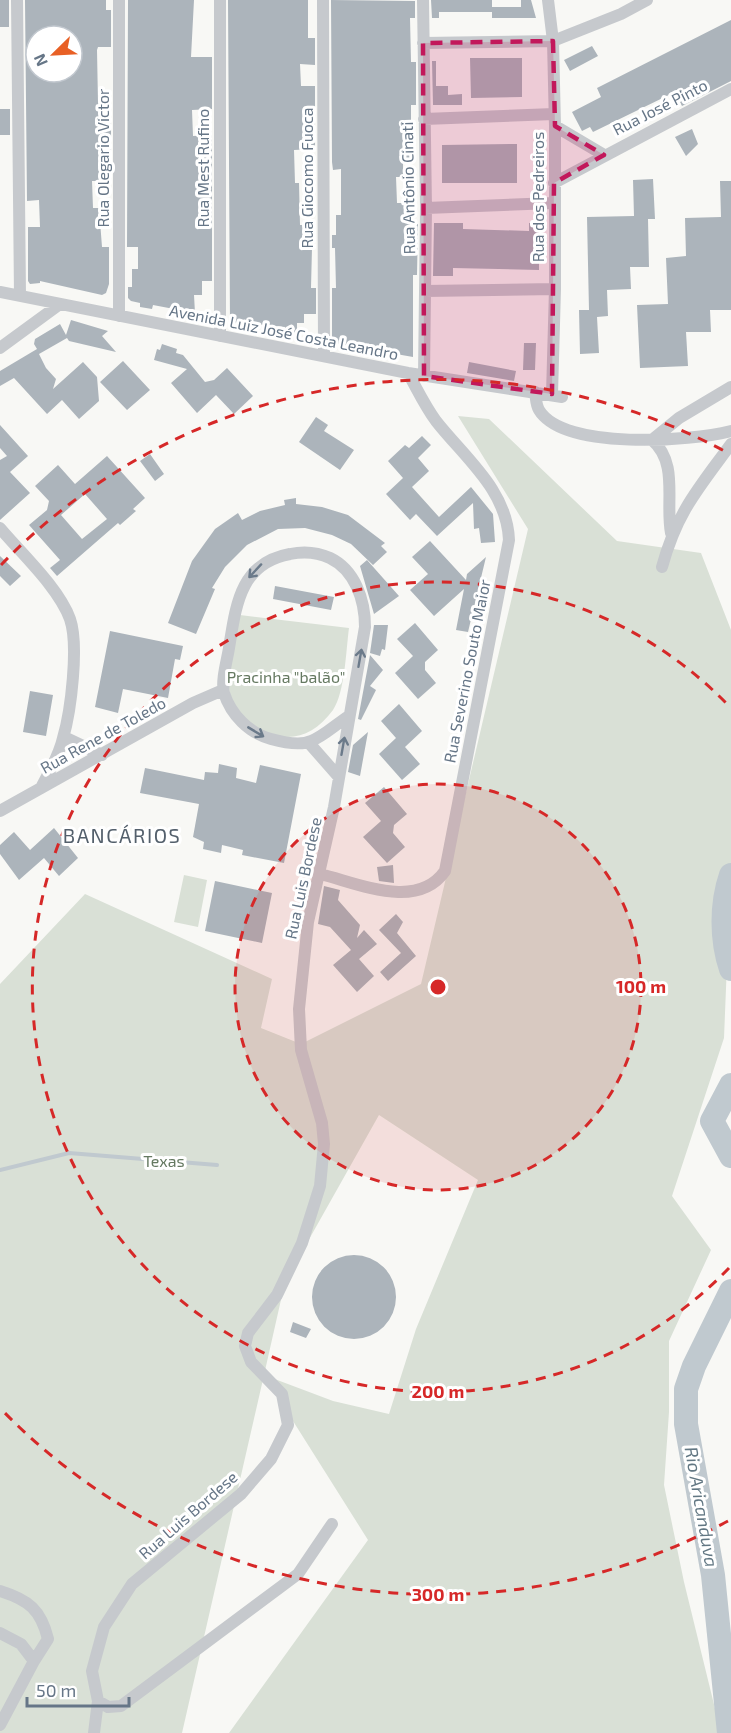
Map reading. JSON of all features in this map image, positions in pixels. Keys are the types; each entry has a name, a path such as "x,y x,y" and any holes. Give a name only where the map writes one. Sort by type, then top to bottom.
{"street":[{"path":"17,0 20,295"},
{"name":"Rua Olegario Victor","path":"119,0 119,316"},
{"name":"Rua Mest Rufino","path":"220,0 220,336"},
{"name":"Rua Giocomo Fuoca","path":"323,0 324,355"},
{"name":"Rua Antônio Cinati","path":"423,0 426,208 424,376"},
{"name":"Rua dos Pedreiros","path":"548,0 553,41 553,204 557,395"},
{"path":"423,43 553,41 621,14 647,0"},
{"name":"Rua José Pinto","path":"554,183 731,89"},
{"path":"424,119 554,120"},
{"name":"Rua José Pinto","path":"554,120 604,155"},
{"path":"426,208 553,204"},
{"path":"425,291 555,290"},
{"name":"Avenida Luiz José Costa Leandro","path":"0,292 424,376 557,395"},
{"path":"0,348 60,304"},
{"name":"Rua Severino Souto Maior","path":"320,874 387,891 407,893 427,887 445,871 509,540 504,507 492,488 435,420 408,373"},
{"path":"652,440 679,418 731,387"},
{"path":"535,392 540,411 562,427 621,440 705,438 731,432"},
{"path":"652,440 667,458 668,515 671,533"},
{"path":"662,567 671,533 684,508 731,444"},
{"path":"0,528 60,600 69,618 74,650 64,737 40,788"},
{"name":"Rua Luis Bordese","path":"94,1733 98,1701 92,1671 104,1627 132,1584 241,1494 271,1459 288,1425 282,1394 251,1362 245,1346 248,1333 277,1295 302,1243 320,1186 324,1144 322,1123 304,1061 299,1031 306,938 334,807 365,627 365,613 361,597 348,572 341,564 317,553 299,552 270,559 250,576 237,607 223,690"},
{"path":"223,690 231,708 245,725 261,736 293,743 309,742 349,716"},
{"name":"Rua Rene de Toledo","path":"0,811 193,703 223,690"},
{"path":"64,737 102,755"},
{"path":"309,742 338,776"},
{"path":"98,1701 108,1707 121,1706 235,1622 298,1574 332,1524"},
{"path":"0,1591 20,1597 43,1617 48,1639 0,1725"},
{"path":"0,1633 21,1644 34,1661"}],"highlighted area":[{"path":"553,41 555,126 604,155 554,183 552,394 424,376 423,43"}],"green space":[{"name":"Texas","path":"458,416 489,419 617,541 701,553 731,630 731,865 724,1038 672,1196 711,1250 669,1341 669,1412 664,1485 684,1582 721,1733 229,1733 368,1540 264,1375 182,1733 0,1733 0,984 85,894 272,979 261,1028 301,1044 421,984 528,529","holes":["379,1115 478,1180 416,1329 389,1414 333,1401 264,1375 285,1282"]},
{"name":"Pracinha \"balão\"","path":"240,615 349,628 343,682 337,702 333,710 315,728 296,736 275,735 253,725 237,709 230,694 229,681"},
{"path":"184,875 207,880 198,927 174,922"}],"building":[{"path":"0,0 9,0 9,27 0,27"},
{"path":"25,0 106,0 106,10 111,10 111,47 98,47 97,50 98,103 111,103 111,181 92,181 93,208 99,208 102,247 109,247 109,284 106,293 102,295 40,281 40,283 30,284 28,281 28,227 40,227 39,200 27,201 26,84 84,84 84,24 25,24"},
{"path":"128,0 194,0 191,57 212,57 212,109 192,110 193,136 212,135 212,281 202,281 202,295 194,295 195,313 153,305 152,309 140,307 140,303 128,298 128,287 132,287 132,269 138,269 138,247 127,247"},
{"path":"228,0 308,0 308,38 315,38 315,65 300,64 301,86 315,86 315,149 294,150 295,183 299,183 300,225 304,225 304,235 311,236 315,245 315,248 312,248 311,288 316,288 316,314 304,314 304,323 297,323 297,333 285,331 285,327 230,322"},
{"path":"331,0 415,1 415,18 410,18 411,62 416,62 416,105 411,105 411,164 403,164 403,177 396,177 397,203 412,203 412,224 418,224 417,275 413,275 413,357 334,343 332,340 332,288 336,288 335,248 332,248 332,235 336,235 336,215 341,215 341,169 333,170 332,162"},
{"path":"431,0 492,0 492,7 521,7 521,0 531,0 536,18 492,18 492,12 439,12 439,18 432,18"},
{"path":"731,20 731,81 682,106 675,92 593,132 590,127 582,131 572,112 601,97 597,88"},
{"path":"592,46 598,56 570,71 564,60"},
{"path":"470,58 522,58 522,97 471,98"},
{"path":"432,61 436,61 436,86 448,86 448,95 462,94 462,105 433,105"},
{"path":"0,109 10,109 10,135 0,135"},
{"path":"692,129 698,144 686,156 675,137"},
{"path":"517,144 517,183 442,183 442,145"},
{"path":"653,179 655,219 648,219 649,267 630,267 631,289 607,290 608,316 597,317 599,353 580,354 579,310 589,310 587,217 634,216 633,180"},
{"path":"720,181 731,181 731,310 710,310 711,332 686,332 688,366 640,368 637,305 668,304 666,258 686,256 685,218 721,217"},
{"path":"434,223 463,223 463,229 529,231 529,223 539,223 539,270 453,268 453,276 433,276"},
{"path":"71,320 108,331 102,336 116,352 69,341 67,338 39,354 46,368 56,379 53,389 83,362 97,377 99,401 79,419 62,400 47,414 14,378 0,386 0,371 37,349 34,344 35,339 60,324 66,335"},
{"path":"524,343 536,343 535,370 523,370"},
{"path":"162,344 177,349 176,353 183,355 205,382 214,380 227,368 253,396 234,414 216,395 197,413 171,383 187,369 154,360 157,349 160,350"},
{"path":"123,361 150,390 127,410 100,382"},
{"path":"469,362 516,371 514,381 467,373"},
{"path":"316,417 328,425 324,431 354,450 340,470 299,442"},
{"path":"0,425 28,456 10,472 30,493 0,520 0,460 7,456 0,448"},
{"path":"422,436 431,445 418,458 429,471 412,487 439,517 471,487 493,514 495,542 481,543 479,528 474,529 473,503 437,536 416,514 410,520 386,494 403,478 388,461 405,445 409,448"},
{"path":"150,454 164,474 155,481 140,461"},
{"path":"107,456 145,498 133,509 136,511 120,525 118,523 57,576 50,568 60,560 29,525 47,510 49,501 35,486 58,465 75,484","holes":["85,494 107,519 82,539 61,515"]},
{"path":"296,498 296,504 322,507 348,515 385,543 381,546 387,552 373,565 351,544 332,535 305,528 278,529 247,545 225,567 212,588 215,589 196,634 168,623 192,561 215,529 238,513 242,520 260,511 285,505 284,500"},
{"path":"430,541 466,580 467,574 486,557 468,632 456,630 464,589 434,616 410,590 428,574 412,557"},
{"path":"0,556 21,576 10,586 0,576"},
{"path":"367,560 399,596 374,614 360,566"},
{"path":"275,586 334,597 331,610 273,599"},
{"path":"415,623 438,650 425,662 425,670 436,683 418,699 395,673 413,656 397,639"},
{"path":"374,625 388,625 385,650 382,649 380,656 370,653"},
{"path":"110,631 183,646 180,660 175,659 168,698 123,689 118,713 95,707"},
{"path":"370,655 383,670 370,686 376,690 361,720 358,719"},
{"path":"30,691 53,695 46,736 23,732"},
{"path":"399,704 422,731 405,747 420,764 402,780 379,754 396,738 381,721"},
{"path":"368,732 360,776 348,772 353,745"},
{"path":"219,764 237,768 236,778 256,783 260,765 301,774 284,863 242,855 243,850 222,845 221,853 203,849 204,842 193,837 199,804 140,793 145,768 204,780 205,772 218,773"},
{"path":"384,787 407,814 394,825 393,833 405,847 387,863 363,837 381,821 365,803"},
{"path":"54,828 78,858 59,876 44,858 19,880 0,854 0,845 14,832 30,850"},
{"path":"393,865 394,883 379,881 377,867"},
{"path":"215,881 272,893 262,943 205,931"},
{"path":"324,886 340,890 338,900 360,925 357,938 364,930 377,944 359,959 374,976 357,992 333,965 351,950 330,927 318,924"},
{"path":"396,914 403,922 397,933 416,956 388,981 380,972 401,953 379,930"},
{"path":"346,1255 362,1255 378,1262 389,1273 396,1289 393,1313 384,1327 362,1339 346,1339 330,1332 319,1321 312,1305 312,1289 319,1273 330,1262"},
{"path":"293,1322 311,1329 306,1338 290,1332"}],"waterway":[{"name":"Rio Aricanduva","path":"731,875 724,910 725,946 731,969"},
{"name":"Rio Aricanduva","path":"731,1085 712,1121 731,1156"},
{"path":"0,1170 69,1153 217,1165"},
{"name":"Rio Aricanduva","path":"729,1733 713,1575 686,1424 686,1389 694,1366 731,1291"}],"district":[{"name":"BANCÁRIOS","path":"122,836"}]}
